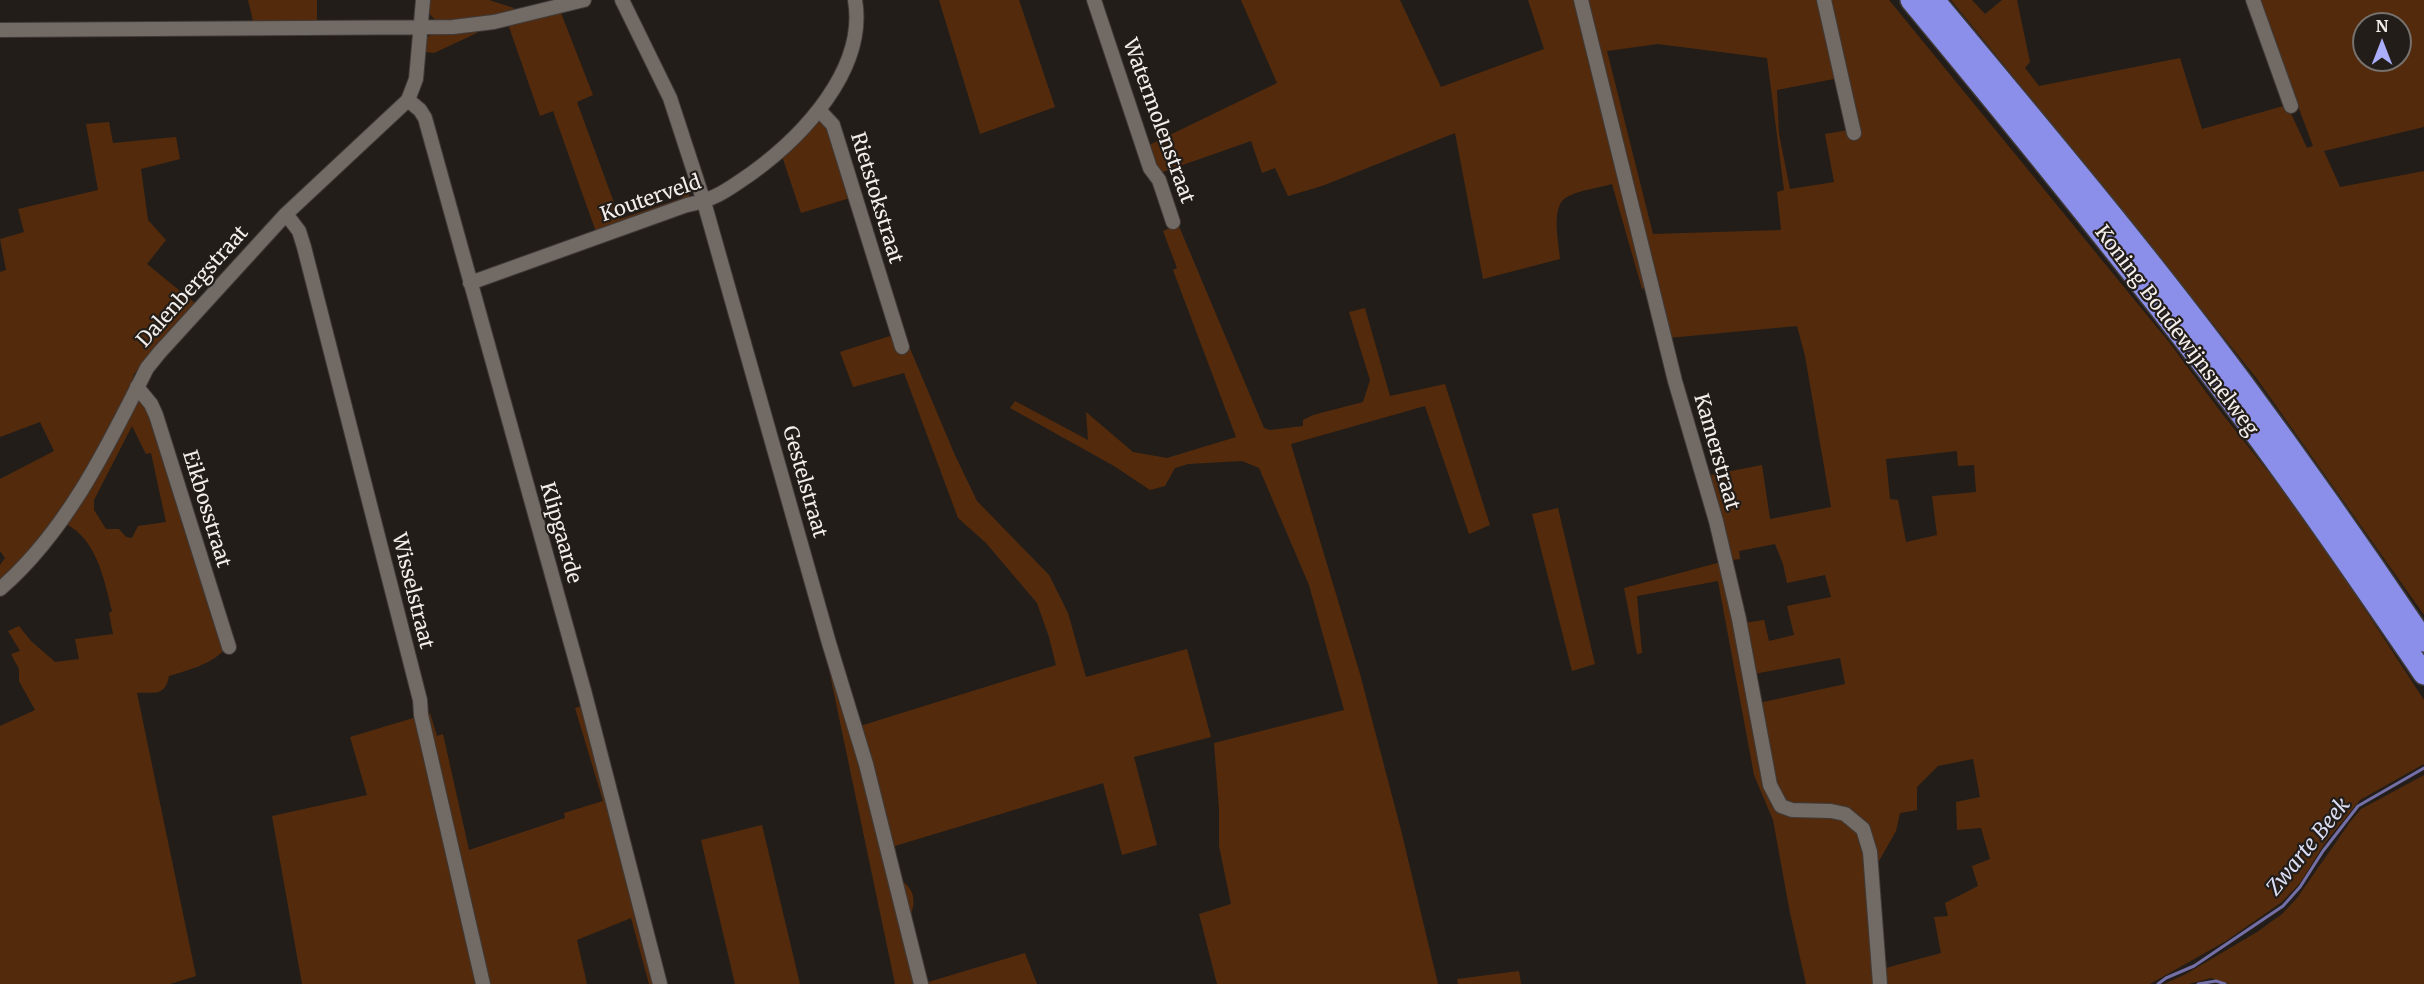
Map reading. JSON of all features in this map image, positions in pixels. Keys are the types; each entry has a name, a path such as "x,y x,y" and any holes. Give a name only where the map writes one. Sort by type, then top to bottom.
{"highway":[{"name":"Koning Boudewijnsnelweg","path":"1911,0 2113,246 2226,394 2334,543 2424,674"},
{"name":"Koning Boudewijnsnelweg","path":"1934,0 2126,233 2240,380 2350,531 2424,641"}],"street":[{"name":"Dalenbergstraat","path":"0,589 60,523 147,368 160,352 286,214 408,100 416,79 423,0"},
{"path":"0,30 475,25 584,0"},
{"name":"Gestelstraat","path":"622,0 670,98 704,202 829,643 866,764 921,984"},
{"path":"819,110 848,59 855,31 855,0"},
{"name":"Watermolenstraat","path":"1094,0 1150,168 1160,180 1173,222"},
{"name":"Kamerstraat","path":"1581,0 1675,381 1716,521 1739,619 1770,785 1781,806 1792,810 1832,811 1845,814 1856,822 1866,836 1870,852 1880,984"},
{"path":"1824,0 1854,133"},
{"path":"2253,0 2291,106"},
{"name":"Klipgaarde","path":"408,100 425,118 585,694 660,984"},
{"name":"Kouterveld","path":"470,283 687,205 717,197 776,156 819,110"},
{"name":"Rietstokstraat","path":"819,110 833,125 902,347"},
{"name":"Wisselstraat","path":"286,214 299,231 304,247 420,700 421,715 483,984"},
{"name":"Eikbosstraat","path":"137,387 151,404 156,415 229,647"}],"shaded area":[{"path":"248,0 317,0 317,22 253,21"},
{"path":"428,0 489,0 514,8 512,11 473,19 436,21 428,12"},
{"path":"939,0 1019,0 1055,107 980,134"},
{"path":"1241,0 1400,0 1441,87 1544,49 1528,0 1889,0 2169,342 2220,411 2308,522 2424,700 2424,764 2360,800 2325,843 2300,883 2282,902 2226,941 2150,984 1883,984 1882,969 1941,953 1934,917 1948,916 1945,903 1978,886 1972,866 1990,859 1981,828 1957,830 1956,802 1980,797 1973,759 1938,766 1917,787 1917,810 1900,813 1896,831 1879,861 1875,859 1857,816 1823,816 1846,819 1862,835 1876,984 1806,984 1773,820 1754,775 1718,581 1637,596 1642,653 1637,654 1624,588 1721,562 1706,476 1762,465 1770,519 1831,507 1805,356 1797,326 1668,338 1654,285 1642,289 1612,184 1578,193 1562,201 1557,216 1560,259 1483,279 1455,133 1322,186 1288,196 1275,168 1262,173 1251,141 1160,173 1147,146 1277,83","holes":["1658,44 1767,58 1784,190 1777,192 1781,230 1653,234 1607,51","1839,78 1849,130 1825,134 1834,182 1790,189 1779,134 1777,90","1957,451 1958,466 1974,465 1976,492 1932,496 1937,535 1906,542 1898,500 1890,499 1886,459","1775,544 1787,583 1825,575 1831,597 1787,606 1794,635 1769,641 1764,620 1744,623 1732,560 1740,559 1739,551","1840,658 1845,684 1759,703 1754,674"]},
{"path":"1951,0 1972,0 1985,14 2002,0 2017,0 2030,62 2025,68 2039,86 2180,58 2202,129 2287,105 2307,148 2313,146 2281,61 2248,0 2424,0 2424,127 2324,151 2340,187 2424,171 2424,615 2257,379"},
{"path":"561,13 593,95 577,102 620,219 682,198 690,186 693,187 688,198 596,232 553,111 540,116 508,24"},
{"path":"476,30 477,33 434,53 422,49 425,39 433,33"},
{"path":"819,121 830,128 850,198 801,213 782,156 812,124"},
{"path":"109,122 113,143 176,137 180,159 141,169 148,220 166,240 147,264 196,304 134,374 130,390 149,408 224,650 205,663 169,676 165,687 158,692 137,693 196,976 170,984 0,984 0,726 35,710 19,681 19,669 11,654 20,651 8,631 19,626 31,641 55,662 79,659 75,639 113,634 109,613 112,611 98,562 85,540 66,524 0,579 0,565 5,558 0,551 0,479 54,451 40,422 0,437 0,272 6,270 0,239 24,232 18,209 98,190 86,124","holes":["132,426 146,454 151,453 166,522 138,526 132,538 126,537 119,529 106,529 94,510 94,500"]},
{"path":"1178,224 1264,428 1270,430 1303,426 1303,420 1313,415 1363,402 1370,380 1349,312 1365,308 1390,396 1445,384 1490,525 1469,534 1425,406 1291,444 1360,674 1438,984 1217,984 1199,914 1231,904 1219,846 1219,808 1214,743 1344,710 1309,585 1259,468 1242,461 1188,464 1175,468 1165,486 1150,490 1114,466 1010,408 1015,401 1088,440 1086,412 1133,452 1167,458 1236,437 1173,270 1177,268 1163,231"},
{"path":"890,336 894,343 906,339 977,501 1049,575 1068,613 1086,677 1187,649 1211,737 1134,757 1157,845 1122,855 1103,783 895,846 902,881 913,896 911,914 902,916 916,984 895,984 828,665 833,664 860,726 1056,665 1037,603 986,543 958,518 904,373 853,387 840,352"},
{"path":"1558,508 1595,664 1572,671 1532,514"},
{"path":"583,706 665,984 649,984 631,918 577,940 587,984 302,984 272,816 367,795 350,737 430,713 437,736 443,734 469,850 565,818 564,813 603,801 575,708"},
{"path":"2424,775 2424,984 2229,984 2211,978 2189,984 2164,984 2186,974 2257,932 2282,914 2297,898 2361,809"},
{"path":"762,825 800,984 735,984 701,840"},
{"path":"1025,953 1037,984 925,984 925,983"},
{"path":"1519,971 1521,984 1458,984 1457,979"}],"waterway":[{"name":"Zwarte Beek","path":"2158,984 2194,966 2283,906 2300,887 2323,851 2358,806 2424,768"},
{"path":"2198,984 2216,981 2225,984"}]}
